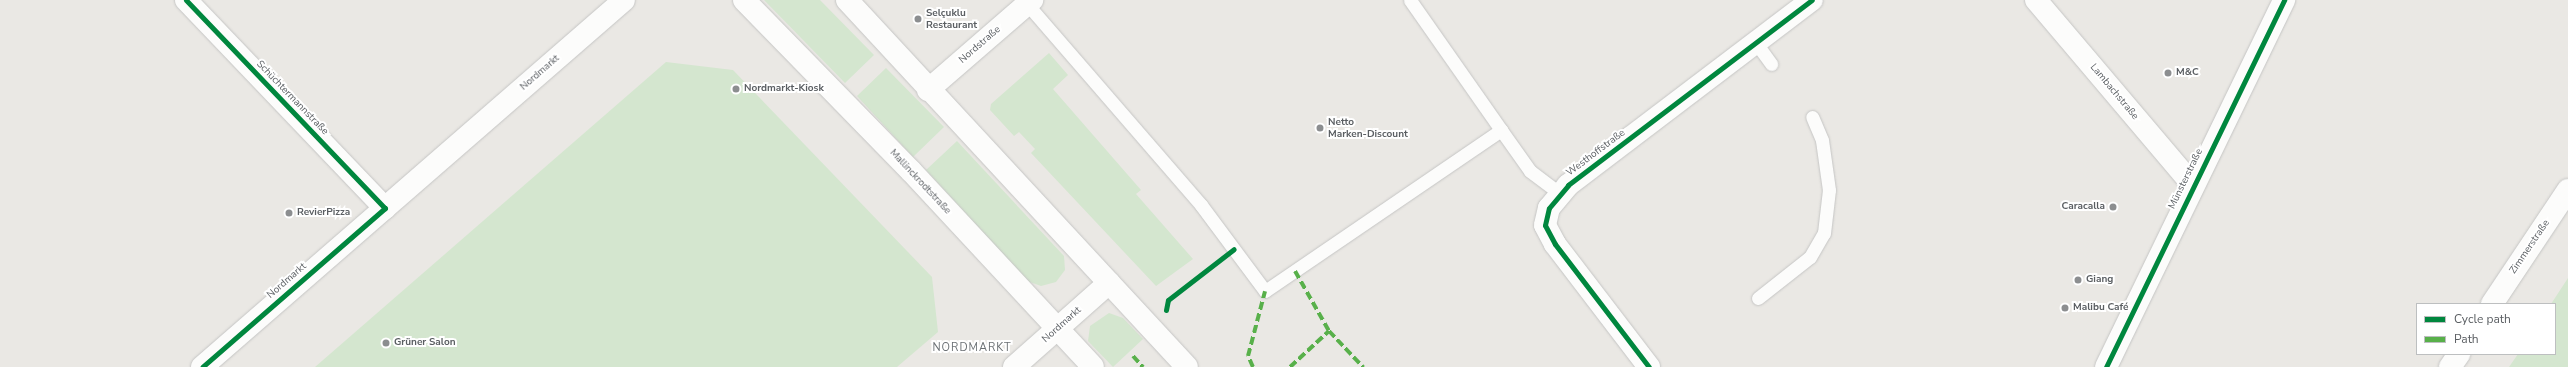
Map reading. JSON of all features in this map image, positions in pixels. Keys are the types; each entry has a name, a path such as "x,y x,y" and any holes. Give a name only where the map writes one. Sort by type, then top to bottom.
{"street":[{"name":"Schüchtermannstraße","path":"186,0 385,208"},
{"name":"Nordmarkt","path":"202,367 624,0"},
{"name":"Mallinckrodtstraße","path":"744,0 1093,367"},
{"path":"847,0 928,90 1187,367"},
{"name":"Westhoffstraße","path":"1649,367 1545,225 1549,208 1559,193 1812,0"},
{"name":"Lambachstraße","path":"2036,0 2193,185"},
{"name":"Münsterstraße","path":"2106,367 2284,0"},
{"name":"Nordstraße","path":"928,90 1030,2"},
{"name":"Zimmerstraße","path":"2493,303 2568,190"},
{"name":"Nordmarkt","path":"1014,367 1109,283"},
{"path":"2450,367 2458,355"}],"lane":[{"path":"1410,0 1530,171 1559,193"},
{"path":"1030,2 1201,205 1265,291 1501,130"},
{"path":"1756,43 1771,64"},
{"path":"1758,298 1810,258 1824,233 1829,190 1822,140 1812,117"}],"green space":[{"path":"764,0 820,0 874,55 845,83"},
{"path":"1049,53 1068,75 1053,89 1141,190 1136,194 1193,259 1156,286 1031,153 1035,149 1019,132 1014,136 990,110 991,104"},
{"name":"Nordmarkt","path":"666,62 733,70 932,277 938,332 897,367 315,367"},
{"path":"886,68 944,127 913,157 857,96"},
{"path":"957,141 1064,256 1065,270 1056,282 1041,286 1027,281 926,170"},
{"path":"2568,278 2568,367 2509,367 2517,355 2556,355 2556,303 2552,303"},
{"path":"1109,313 1123,318 1143,339 1113,367 1088,341 1090,326"}],"marked path":[{"path":"1295,271 1329,331 1363,367"},
{"path":"1253,367 1248,356 1265,291"},
{"path":"1290,367 1329,331"},
{"path":"1133,356 1143,367"}],"cycle path":[{"path":"186,0 385,208 202,367"},
{"path":"1649,367 1555,244 1545,225 1549,208 1568,185 1812,0"},
{"path":"2106,367 2284,0"},
{"path":"1166,310 1168,300 1234,249"}],"place":[{"name":"Selçuklu Restaurant","path":"918,19"},
{"name":"M&C","path":"2168,73"},
{"name":"Nordmarkt-Kiosk","path":"736,89"},
{"name":"Netto Marken-Discount","path":"1320,128"},
{"name":"Caracalla","path":"2113,207"},
{"name":"RevierPizza","path":"289,213"},
{"name":"Giang","path":"2078,280"},
{"name":"Malibu Café","path":"2065,308"},
{"name":"Grüner Salon","path":"386,343"}],"district":[{"name":"NORDMARKT","path":"972,348"}]}
